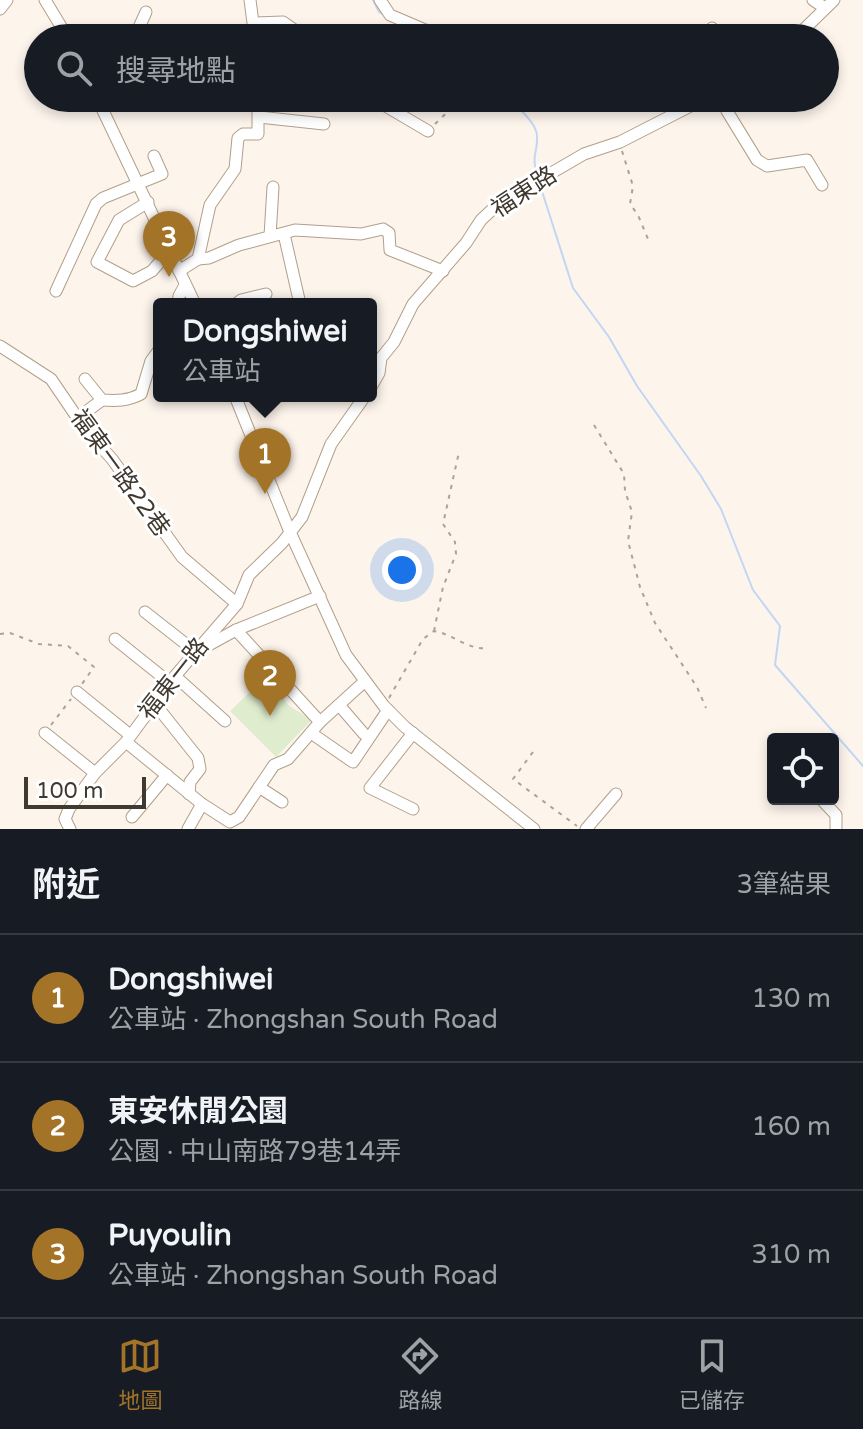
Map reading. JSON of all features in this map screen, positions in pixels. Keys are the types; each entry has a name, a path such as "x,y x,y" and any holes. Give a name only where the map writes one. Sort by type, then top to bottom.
{"street":[{"path":"0,9 7,0"},
{"path":"45,0 60,24"},
{"path":"250,0 255,23 286,24"},
{"path":"380,0 390,15 411,24"},
{"path":"813,0 830,4"},
{"path":"809,24 830,4"},
{"path":"141,24 146,12"},
{"path":"104,112 192,298"},
{"path":"198,259 210,205 235,169 238,138 243,134 258,134 259,112"},
{"path":"396,112 428,131"},
{"name":"福東路","path":"377,376 381,358 394,342 403,321 481,220 498,204 584,154 620,142 679,112"},
{"path":"728,112 757,160 767,166 807,160 822,185"},
{"path":"259,117 324,124"},
{"path":"56,291 96,204 103,198 162,174 154,156"},
{"path":"270,236 273,187"},
{"path":"148,202 119,220 97,262 133,281 152,271 170,250"},
{"path":"179,271 198,259 295,230 361,234 383,229 389,233 390,250 443,271"},
{"path":"284,234 299,298"},
{"path":"179,298 185,285"},
{"path":"249,298 266,294"},
{"name":"福東一路22巷","path":"0,346 51,379 182,557 237,604"},
{"path":"79,417 102,400 118,401 141,394 153,358"},
{"path":"85,379 102,400"},
{"path":"237,402 290,532 346,655 386,708 413,733 534,829"},
{"path":"290,532 302,517 331,444 361,402"},
{"name":"福東一路","path":"70,829 65,819 69,809 95,773 128,738 172,679 237,604 249,575 290,532"},
{"path":"145,612 196,652 236,630 320,596"},
{"path":"236,630 320,722"},
{"path":"115,639 225,721"},
{"path":"77,692 189,794 230,822 239,817 274,765 288,759 320,722 365,681"},
{"path":"155,704 198,758 200,769 190,782 189,794"},
{"path":"339,705 364,734"},
{"path":"311,733 353,762 386,708"},
{"path":"45,733 95,773"},
{"path":"413,733 370,788 413,809"},
{"path":"132,817 167,775"},
{"path":"259,787 282,802"},
{"path":"584,829 616,794"},
{"path":"188,829 202,804"},
{"path":"827,805 836,815 836,829"}],"path":[{"path":"428,131 448,112"},
{"path":"620,142 633,186 630,204 648,239"},
{"path":"594,425 624,474 625,491 632,512 628,541 640,587 655,623 697,687 706,708"},
{"path":"434,631 443,587 456,554 455,542 443,524 459,452"},
{"path":"386,708 423,639 434,631 443,632 475,648 489,648"},
{"path":"0,634 10,633 39,644 68,646 94,667 45,733"},
{"path":"533,752 513,779 584,829"}],"green space":[{"path":"268,675 288,705 312,720 276,757 230,711"}],"waterway":[{"path":"373,0 384,15"},
{"path":"522,112 536,131 537,175"},
{"path":"540,185 573,288 701,476 721,509 753,590 780,626 775,665 863,766"}],"place":[{"name":"Puyoulin","path":"169,277"},
{"name":"Dongshiwei","path":"265,494"},
{"name":"東安休閒公園","path":"270,716"}]}
